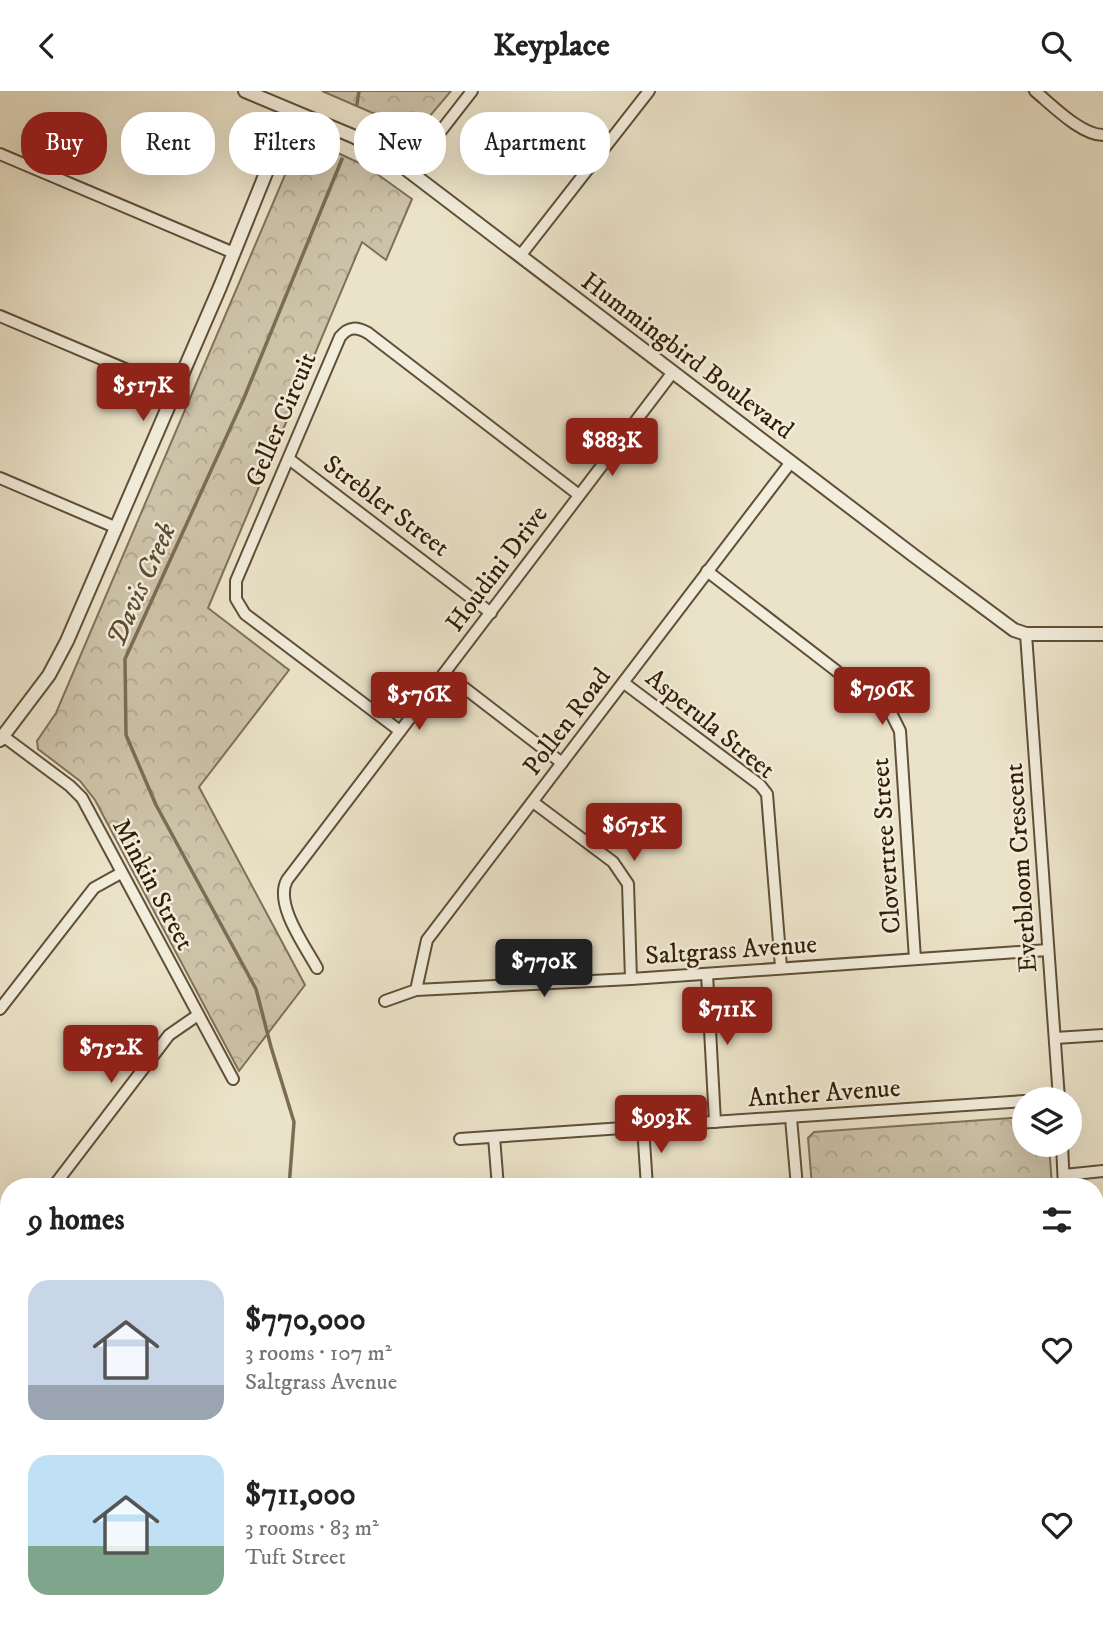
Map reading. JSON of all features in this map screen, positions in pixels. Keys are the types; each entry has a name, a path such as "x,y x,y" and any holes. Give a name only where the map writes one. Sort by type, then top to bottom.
{"street":[{"name":"Hummingbird Boulevard","path":"245,91 354,138"},
{"path":"446,124 472,91"},
{"path":"520,256 649,91"},
{"path":"1035,91 1083,129 1095,135 1103,135"},
{"path":"2,738 49,675 61,653 234,253 291,111"},
{"path":"0,154 234,253"},
{"name":"Hummingbird Boulevard","path":"414,175 1014,630 1026,634"},
{"path":"0,316 175,390"},
{"name":"Geller Circuit","path":"400,731 245,614 236,599 236,581 338,341 347,330 360,329 579,495"},
{"name":"Houdini Drive","path":"317,968 286,910 283,886 673,372"},
{"name":"Strebler Street","path":"289,459 491,613"},
{"name":"Pollen Road","path":"416,990 426,940 791,462"},
{"path":"0,478 117,528"},
{"name":"Clovertree Street","path":"707,571 891,713 896,720 900,731 915,959"},
{"path":"1026,634 1103,634"},
{"name":"Everbloom Crescent","path":"1026,634 1058,1087"},
{"path":"445,673 562,762"},
{"name":"Asperula Street","path":"624,683 760,785 767,794 781,967"},
{"name":"Minkin Street","path":"2,738 70,786 82,798 233,1079"},
{"path":"533,802 613,862 622,873 628,884 631,979"},
{"path":"0,1010 94,888 121,873"},
{"name":"Saltgrass Avenue","path":"416,990 631,979 1048,950"},
{"path":"706,974 715,1122"},
{"path":"385,1001 416,990"},
{"path":"60,1178 169,1035 198,1015"},
{"path":"1055,1038 1103,1035"},
{"name":"Anther Avenue","path":"460,1139 1012,1102"},
{"path":"792,1118 796,1178"},
{"path":"643,1126 646,1178"},
{"path":"494,1137 497,1178"},
{"path":"1063,1157 1064,1178"},
{"path":"1076,1178 1103,1171"}],"green space":[{"path":"322,91 451,91 433,112 370,112"},
{"path":"340,154 354,160 354,175 379,175 412,199 386,260 362,242 208,608 289,670 199,787 305,985 239,1071 95,800 80,781 38,749 37,741 56,713 285,175 340,175"},
{"path":"1012,1118 1012,1157 1050,1157 1051,1178 811,1178 808,1138 814,1132"}],"waterway":[{"name":"Davis Creek","path":"357,104 359,91"},
{"name":"Davis Creek","path":"290,1178 294,1122 256,989 156,805 126,735 125,659 244,398 342,159"}]}
